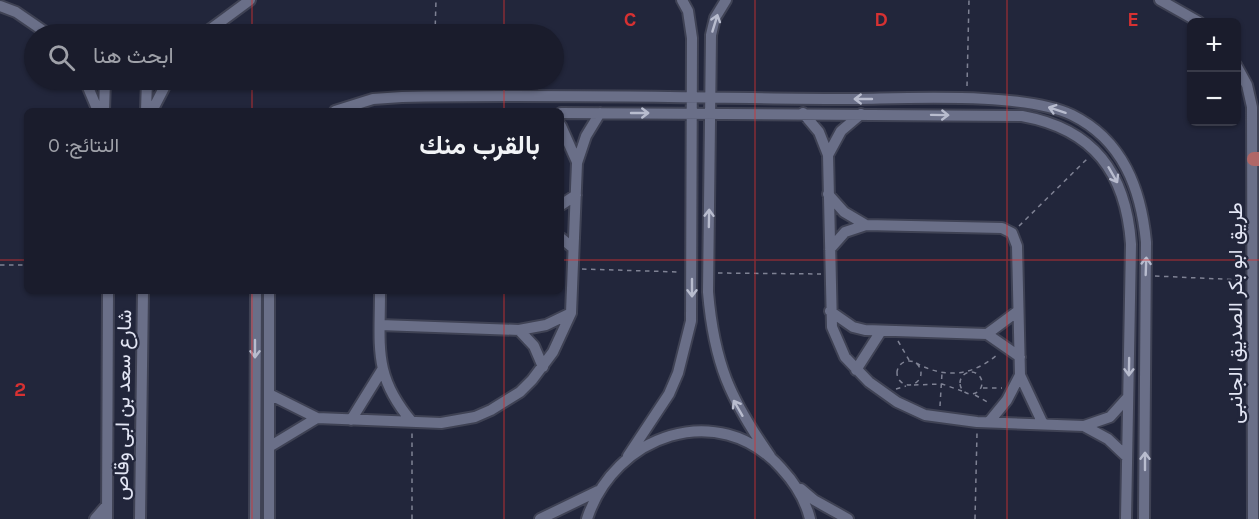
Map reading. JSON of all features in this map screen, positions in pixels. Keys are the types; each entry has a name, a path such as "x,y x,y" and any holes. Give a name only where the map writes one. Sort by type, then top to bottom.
{"street":[{"path":"218,24 250,0"},
{"path":"628,456 669,394 678,373 691,321 691,24 682,0"},
{"path":"726,0 715,18 711,35 708,273 710,320 722,370 733,398 770,456 814,500 848,519"},
{"path":"1160,0 1192,18"},
{"path":"0,6 16,12 33,24"},
{"name":"طريق ابو بكر الصديق الجانبى","path":"1240,72 1247,85 1252,107 1256,159 1253,280 1253,519"},
{"path":"89,90 97,108"},
{"path":"104,108 105,90"},
{"path":"146,108 147,90"},
{"path":"154,108 163,90"},
{"path":"344,108 373,99 402,97 966,99 1032,104 1053,108 1090,126 1119,154 1138,192 1146,242 1144,519"},
{"path":"564,112 1022,117 1062,127 1096,151 1116,178 1130,218 1126,519"},
{"path":"269,394 317,418 412,422 458,421 490,411 520,392 543,367 571,313 577,163 586,136 600,113"},
{"path":"803,113 819,132 828,155 830,311 837,343 856,370 897,402 939,419 1084,426 1110,417 1128,397"},
{"path":"828,155 841,131 861,114"},
{"path":"564,133 577,163"},
{"path":"828,194 844,212 866,225"},
{"path":"564,203 576,195"},
{"path":"830,249 844,232 866,225 1002,228 1012,233 1017,246 1020,375 1014,388 989,422"},
{"path":"564,240 573,248"},
{"name":"شارع سعد بن ابى وقاص","path":"107,519 108,294"},
{"name":"شارع سعد بن ابى وقاص","path":"141,518 143,294"},
{"path":"255,519 256,294"},
{"path":"269,294 269,519"},
{"path":"380,294 382,370 393,398 412,422"},
{"path":"830,311 853,327 894,332 987,334 1006,344 1020,357"},
{"path":"987,334 1018,311"},
{"path":"380,325 519,330 546,325 571,313"},
{"path":"519,330 534,346 543,367"},
{"path":"856,370 881,331"},
{"path":"351,420 382,370"},
{"path":"1020,375 1043,424"},
{"path":"269,447 317,418"},
{"path":"1084,426 1108,439 1127,457"},
{"path":"587,519 598,491 611,472 628,456 655,440 694,432 715,432 744,441 770,456"},
{"path":"796,484 810,519"},
{"path":"540,519 598,491"},
{"path":"95,519 107,505"}],"path":[{"path":"435,24 436,0"},
{"path":"966,99 969,0"},
{"path":"1012,233 1096,151"},
{"path":"0,265 24,265"},
{"path":"573,269 692,272"},
{"path":"708,273 830,274"},
{"path":"1145,275 1253,280"},
{"path":"894,332 909,360 942,373 970,372 980,376 982,388"},
{"path":"965,393 960,383 963,376 990,361 1006,344"},
{"path":"909,360 901,363 896,375 904,385 942,384 974,394 992,405 998,412"},
{"path":"912,385 921,375 916,363"},
{"path":"939,419 942,373"},
{"path":"974,394 982,388 1014,388"},
{"path":"412,422 412,519"},
{"path":"975,519 977,422"}]}
